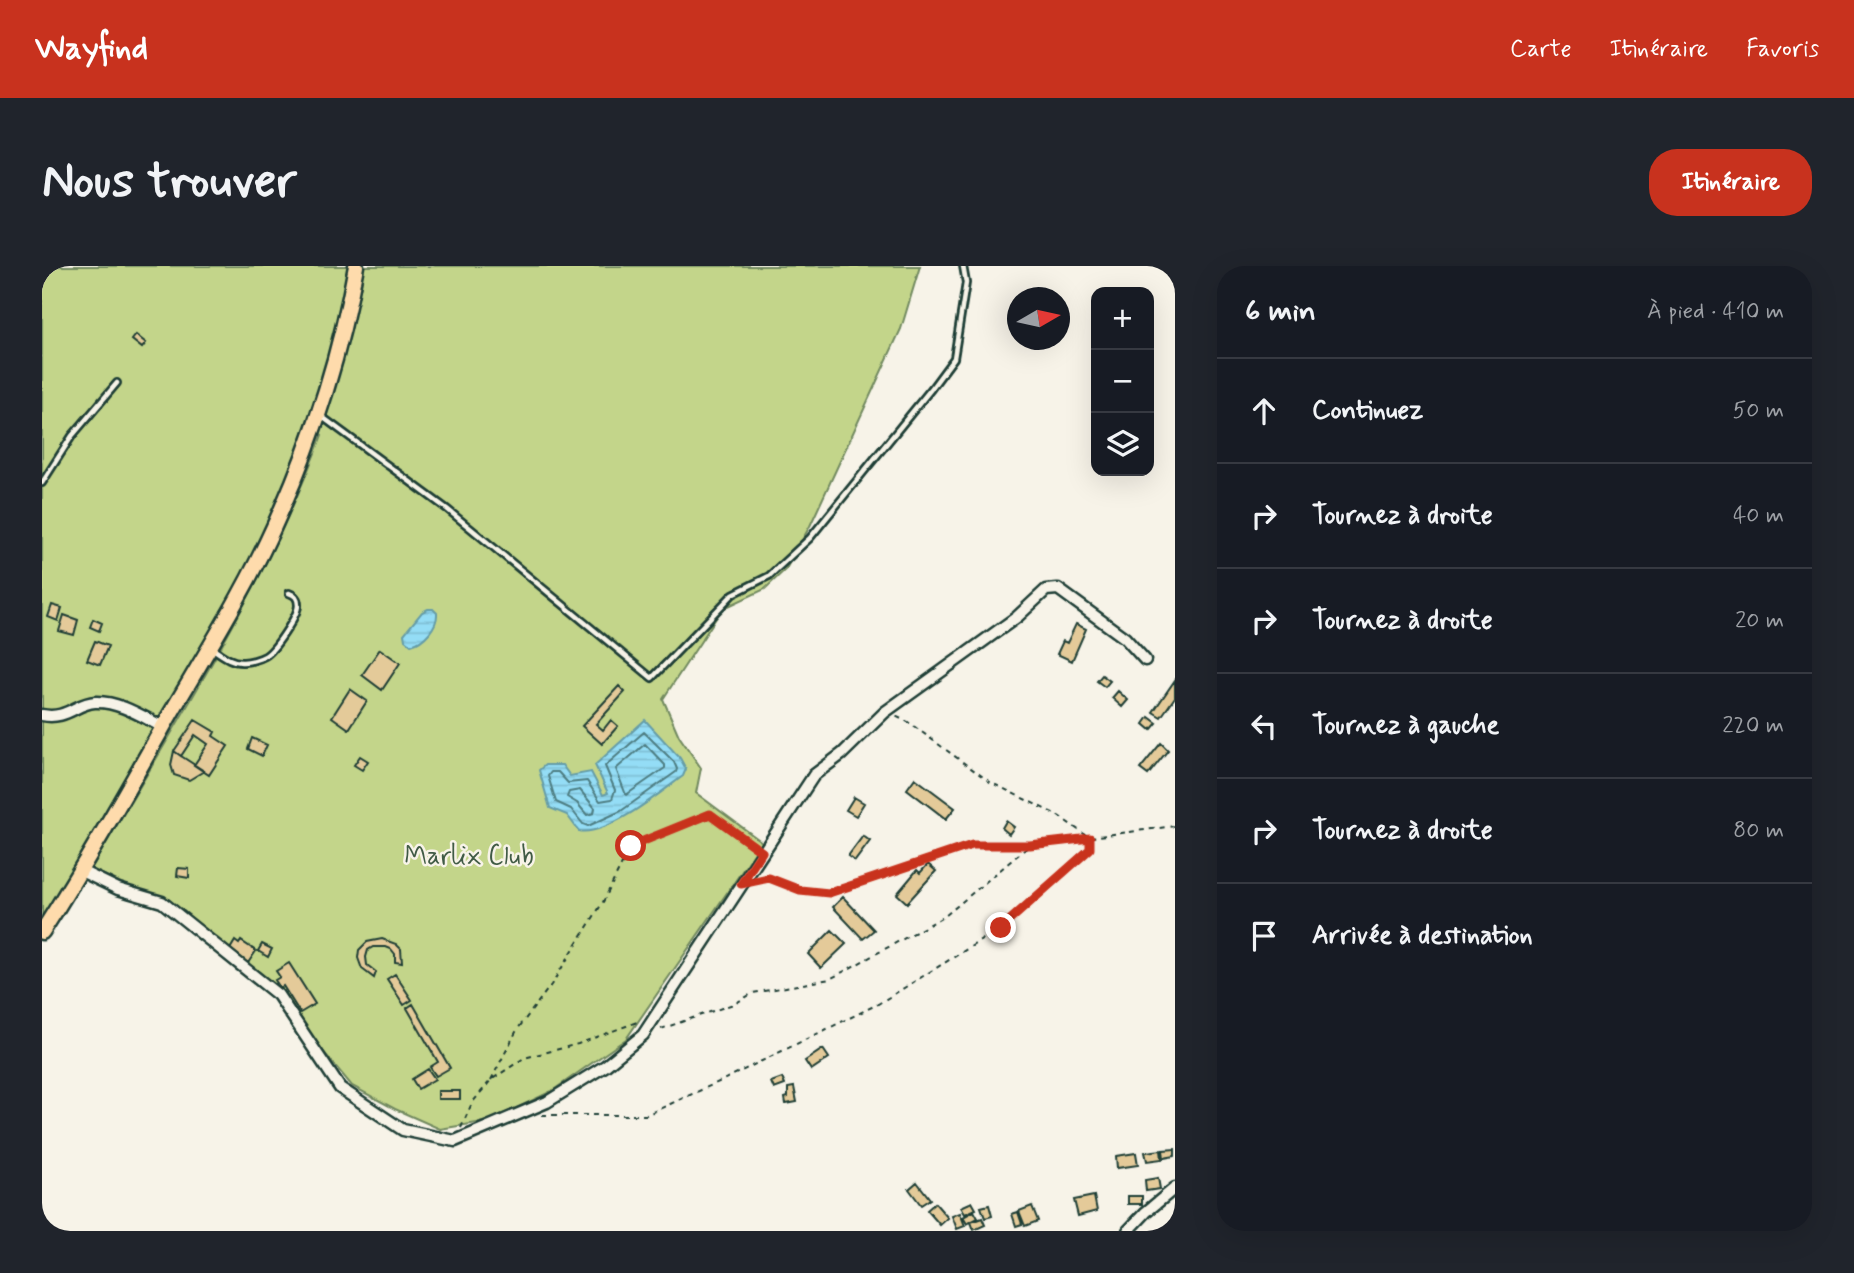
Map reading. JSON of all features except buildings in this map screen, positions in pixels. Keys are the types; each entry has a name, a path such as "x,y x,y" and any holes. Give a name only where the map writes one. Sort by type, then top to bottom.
{"main road":[{"path":"42,932 81,871 209,647 280,515 318,414 348,310 356,266"}],"street":[{"path":"81,871 118,889 162,902 278,995 341,1088 403,1130 455,1141 548,1102 605,1066 643,1035 814,775 842,754 885,712 1017,617 1046,590 1058,589 1125,638 1144,660"},
{"path":"42,715 66,714 94,702 118,705 163,727"},
{"path":"1128,1231 1175,1188"}],"lane":[{"path":"318,414 447,509 652,678 733,594 769,576 810,537 931,389 954,358 965,283 963,266"},
{"path":"42,483 72,436 117,383"},
{"path":"209,647 242,663 265,656 276,645 297,611 298,602 295,595 289,593"}],"path":[{"path":"885,712 908,722 990,782 1057,815 1090,838"},
{"path":"455,1141 472,1103 491,1080 517,1030 551,985 603,902 631,846 710,814 762,852"},
{"path":"741,884 769,878 800,890 829,893 972,845 1030,845 1175,826"},
{"path":"523,1113 554,1117 646,1115 723,1080 878,1004 1001,928 1090,849 1090,838"},
{"path":"643,1035 736,1003 753,993 830,979 945,916 1030,845"},
{"path":"491,1080 524,1058 578,1044 626,1025 654,1018"}],"green space":[{"name":"Marlix Club","path":"42,266 920,266 901,329 810,526 786,569 765,589 722,609 663,699 679,736 701,768 696,793 762,842 626,1039 552,1091 489,1121 440,1129 395,1109 352,1086 322,1050 283,994 178,909 91,869 216,657 273,548 322,435 313,429 263,549 42,932"}],"water":[{"path":"428,609 437,613 433,628 425,637 411,645 405,640 404,634 422,612"},
{"path":"645,720 680,758 686,769 683,776 633,812 590,831 579,831 567,815 550,808 539,770 545,765 562,765 570,776 591,772 603,795 608,793 595,765"}],"route":[{"path":"631,846 710,814 762,852 741,884 769,878 800,890 829,893 972,845 1030,845 1090,838 1090,849 1001,928"}]}
